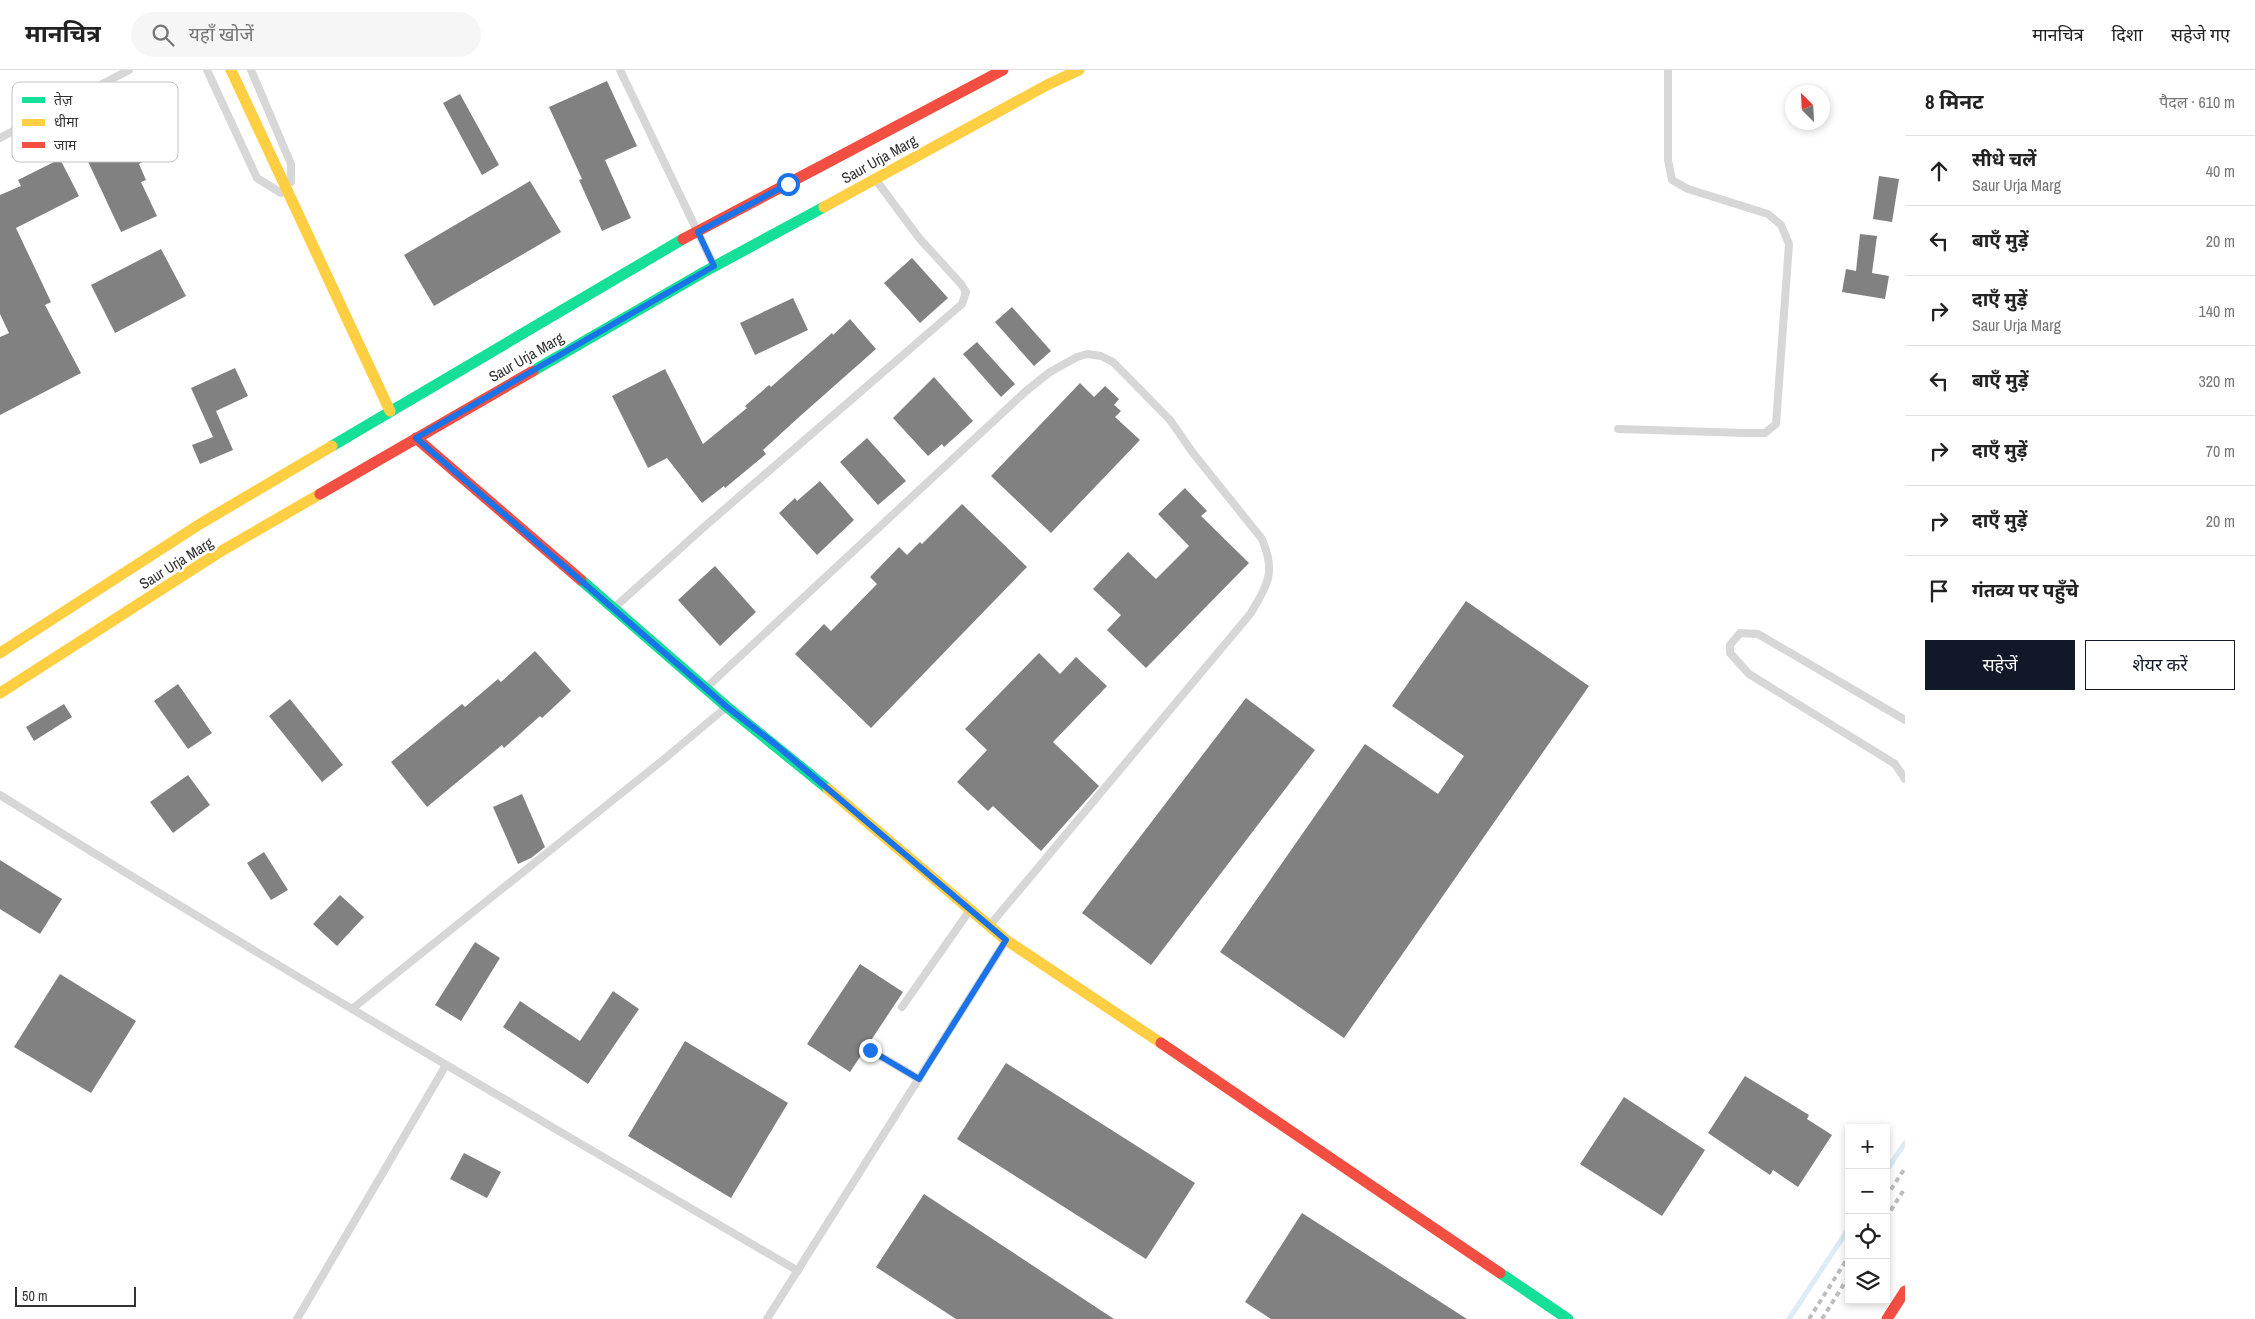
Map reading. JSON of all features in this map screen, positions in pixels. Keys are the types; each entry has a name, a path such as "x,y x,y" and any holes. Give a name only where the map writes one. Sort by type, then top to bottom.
{"street":[{"path":"231,70 390,411"},
{"name":"Saur Urja Marg","path":"0,653 200,524 582,297 698,232 1004,70"},
{"name":"Saur Urja Marg","path":"0,693 218,553 416,438 714,266 1046,85 1079,70"},
{"path":"416,438 727,707 775,744 1006,940 1169,1048 1568,1319"},
{"path":"1887,1319 1905,1291"}],"lane":[{"path":"106,82 129,70"},
{"path":"207,70 257,178 291,199"},
{"path":"251,70 291,164 291,199"},
{"path":"620,70 714,266"},
{"path":"1618,428 1765,433 1776,424 1789,244 1781,225 1768,214 1688,189 1672,180 1668,160 1668,70"},
{"path":"0,138 12,132"},
{"path":"614,608 704,527 962,304 966,292 961,284 919,238 875,178"},
{"path":"706,688 1044,376 1077,357 1087,354 1101,356 1114,362 1170,420 1193,453 1262,539 1268,555 1270,570 1266,587 1251,613 989,926"},
{"path":"1905,720 1758,634 1740,633 1730,645 1730,654 1749,674 1895,764 1905,779"},
{"path":"352,1009 727,707"},
{"path":"0,795 128,875 352,1009 798,1271"},
{"path":"902,1007 970,910"},
{"path":"767,1319 1006,940"},
{"path":"870,1050 919,1079"},
{"path":"297,1319 446,1065"}],"building":[{"path":"607,81 637,146 605,160 631,218 602,231 579,180 582,179 549,107"},
{"path":"460,94 499,165 482,175 443,103"},
{"path":"54,162 62,162 79,196 16,228 51,302 45,305 81,373 0,415 0,337 9,333 0,314 0,195 21,186 18,180"},
{"path":"88,162 142,162 139,164 146,180 141,182 157,216 121,232"},
{"path":"1879,176 1899,179 1892,222 1873,219"},
{"path":"530,181 561,232 434,306 404,255"},
{"path":"1860,234 1877,236 1872,273 1889,276 1885,299 1842,292 1846,269 1856,271"},
{"path":"161,249 186,296 115,333 91,285"},
{"path":"912,258 948,298 920,323 884,283"},
{"path":"793,298 808,330 755,355 740,323"},
{"path":"1012,307 1051,351 1034,366 995,322"},
{"path":"850,319 876,349 763,450 766,454 725,488 724,486 702,503 667,458 648,468 612,396 665,369 703,444 747,408 745,406 769,385 771,387"},
{"path":"977,342 1015,384 1001,397 963,354"},
{"path":"235,368 248,396 216,411 233,450 200,464 192,445 213,437 191,388"},
{"path":"934,377 973,421 944,447 942,444 928,456 893,418"},
{"path":"1080,383 1094,397 1105,386 1119,399 1114,405 1121,411 1115,417 1140,440 1051,533 991,476"},
{"path":"867,438 906,481 878,505 840,462"},
{"path":"820,481 854,520 817,555 779,513 795,498 797,501"},
{"path":"1185,488 1207,511 1201,516 1249,563 1146,668 1107,630 1121,615 1093,589 1128,552 1156,579 1189,546 1158,514"},
{"path":"962,504 1027,567 871,728 795,654 824,624 831,631 877,584 870,577 899,547 907,555 920,542 922,544"},
{"path":"715,566 756,612 720,646 678,600"},
{"path":"1466,601 1589,686 1344,1038 1220,952 1365,744 1438,794 1464,756 1392,706"},
{"path":"535,651 571,691 542,718 540,716 504,748 502,745 427,807 391,762 462,704 465,707 498,679 501,682"},
{"path":"1039,653 1060,674 1076,657 1107,686 1053,742 1099,786 1041,851 993,806 988,811 957,782 987,750 965,729"},
{"path":"178,684 212,733 188,749 154,701"},
{"path":"1246,698 1315,750 1151,965 1082,913"},
{"path":"290,699 343,765 322,782 269,716"},
{"path":"64,704 72,717 34,741 26,727"},
{"path":"188,775 210,805 173,833 150,802"},
{"path":"522,794 545,847 531,858 518,864 493,807"},
{"path":"264,852 288,890 271,900 247,863"},
{"path":"0,860 62,899 40,934 0,909"},
{"path":"340,895 364,917 337,946 313,924"},
{"path":"475,942 500,958 461,1021 435,1005"},
{"path":"860,964 903,992 850,1072 807,1044"},
{"path":"60,974 136,1021 91,1093 14,1047"},
{"path":"613,991 639,1009 588,1084 503,1027 520,1001 580,1041"},
{"path":"685,1041 788,1103 731,1198 628,1136"},
{"path":"1006,1063 1195,1183 1146,1259 957,1139"},
{"path":"1745,1076 1809,1115 1807,1119 1832,1135 1798,1187 1773,1170 1770,1175 1708,1133"},
{"path":"1624,1097 1705,1150 1662,1216 1580,1164"},
{"path":"464,1153 501,1172 487,1198 450,1179"},
{"path":"924,1194 1114,1319 956,1319 876,1267"},
{"path":"1302,1213 1467,1319 1271,1319 1245,1302"}],"waterway":[{"path":"1887,1169 1905,1143"},
{"path":"1789,1319 1845,1234"}],"railway":[{"path":"1890,1191 1905,1168"},
{"path":"1889,1214 1905,1188"},
{"path":"1809,1319 1847,1259"},
{"path":"1822,1319 1845,1282"}],"traffic: fast":[{"path":"533,371 704,272 824,207"},
{"path":"332,446 683,239"},
{"path":"581,580 727,707 828,789"},
{"path":"1500,1273 1568,1319"}],"traffic: slow":[{"path":"231,70 390,411"},
{"path":"824,207 1047,85 1079,70"},
{"path":"0,653 200,524 332,446"},
{"path":"0,693 218,553 320,494"},
{"path":"828,789 1006,940 1161,1043"}],"traffic: jam":[{"path":"683,239 1003,70"},
{"path":"320,494 533,371"},
{"path":"416,438 581,580"},
{"path":"1161,1043 1500,1273"},
{"path":"1887,1319 1905,1291"}],"route":[{"path":"788,184 698,232 714,266 416,438 727,707 775,744 1006,940 919,1079 870,1050"}]}
